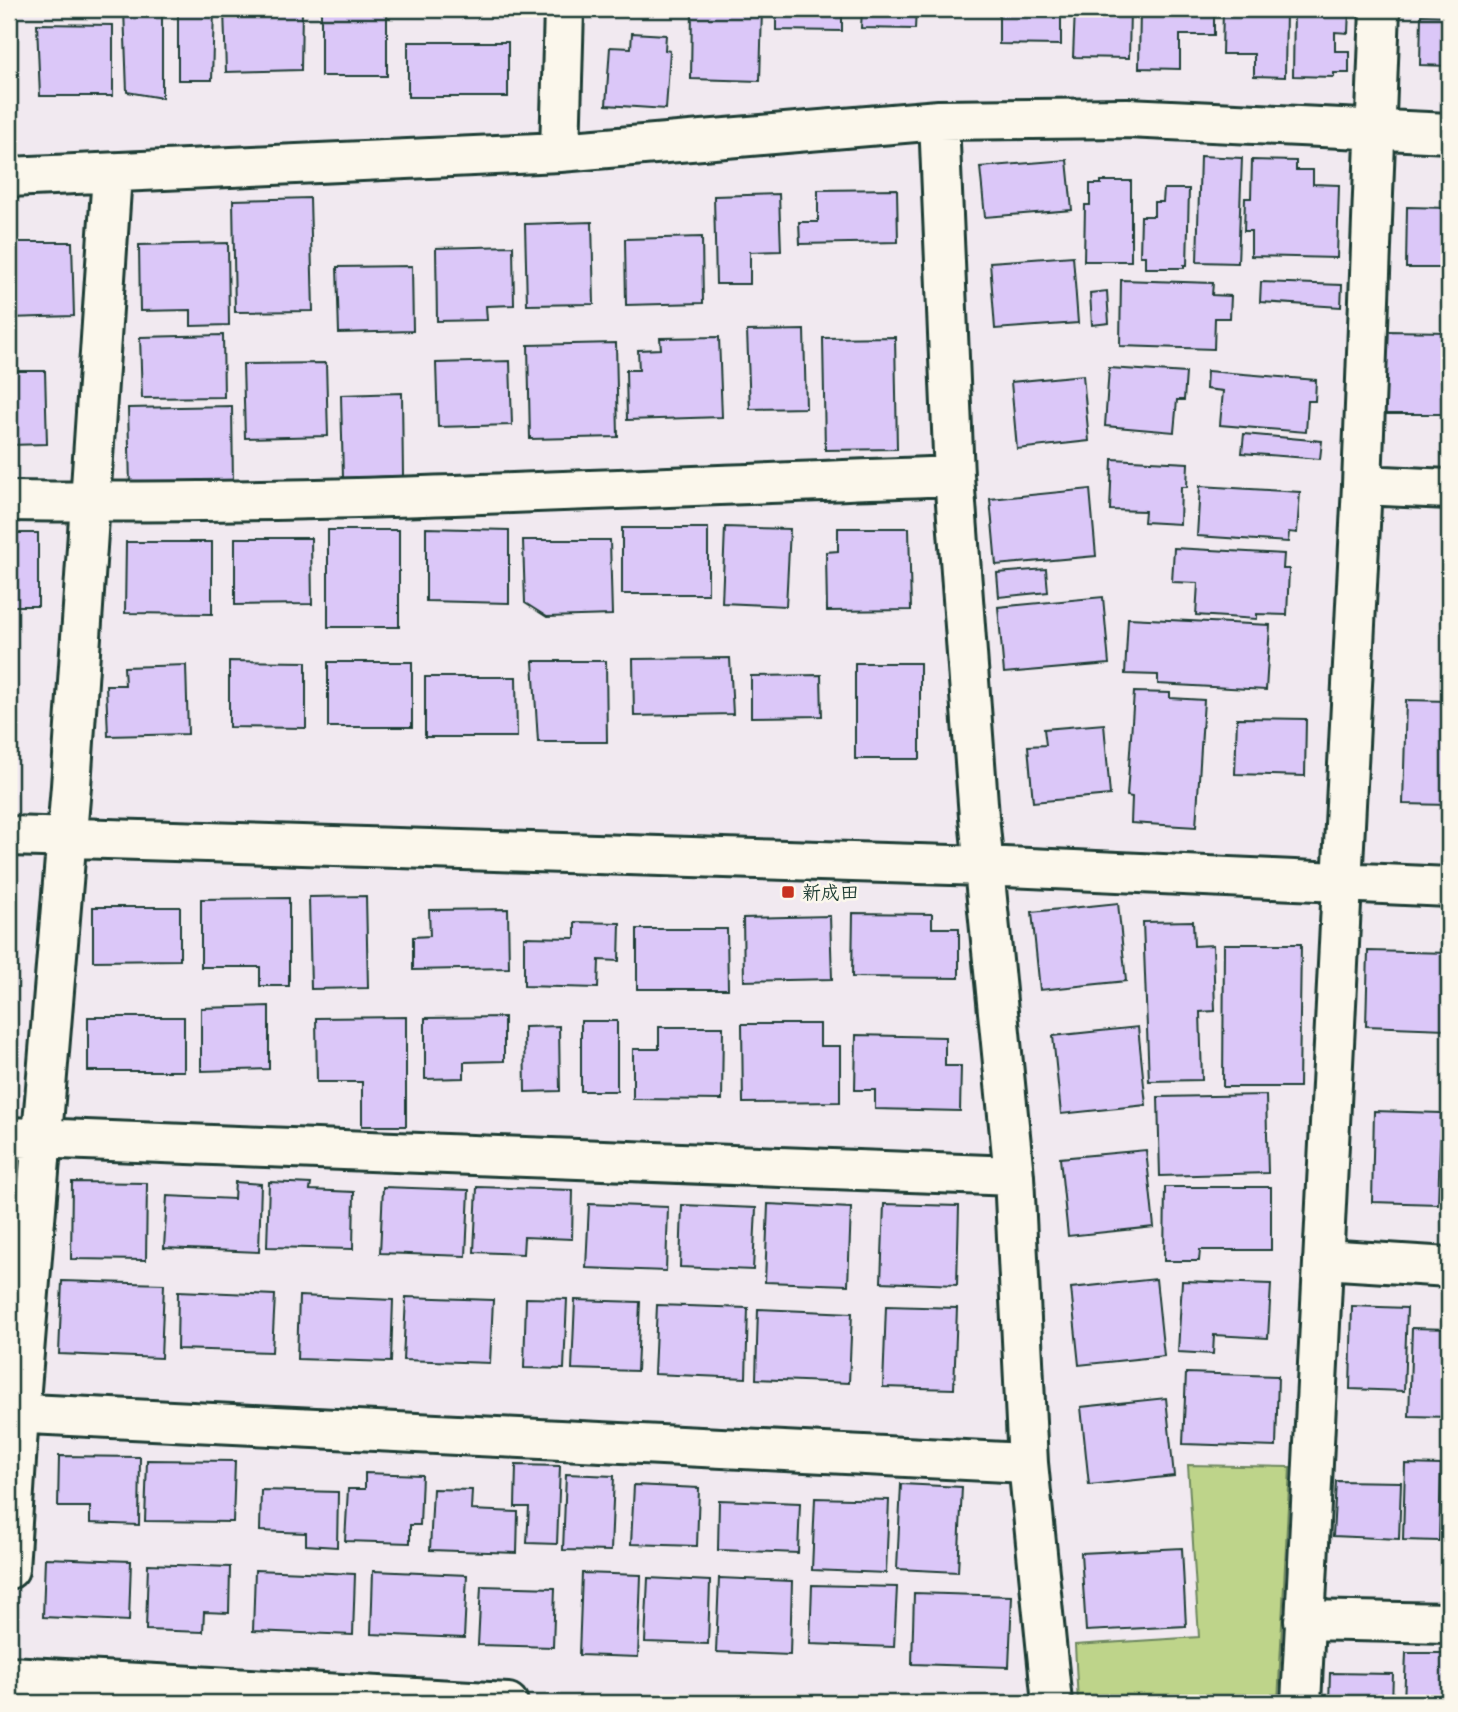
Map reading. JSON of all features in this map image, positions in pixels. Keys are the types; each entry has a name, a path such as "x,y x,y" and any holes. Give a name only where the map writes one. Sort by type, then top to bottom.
{"street":[{"path":"560,152 564,9"},
{"path":"1301,1703 1362,485 1380,9"},
{"path":"9,177 560,152 939,120 1127,118 1449,133"},
{"path":"939,120 954,475 984,866 1014,1176 1028,1463 1052,1703"},
{"path":"9,1569 25,1138 72,772 112,174"},
{"path":"9,501 352,498 954,475"},
{"path":"1362,485 1449,489"},
{"path":"9,836 984,866 1449,887"},
{"path":"25,1138 1014,1176"},
{"path":"1323,1259 1449,1267"},
{"path":"14,1413 1028,1463"},
{"path":"1304,1620 1449,1623"},
{"path":"9,1676 100,1693 508,1703"}],"green space":[{"path":"1188,1465 1290,1467 1278,1703 1078,1703 1075,1645 1199,1637"}],"building":[{"path":"124,9 162,9 162,98 127,92"},
{"path":"178,9 214,9 212,80 178,80"},
{"path":"224,9 302,9 301,70 226,72"},
{"path":"321,9 387,9 387,76 321,76"},
{"path":"427,9 511,9 511,14 427,15"},
{"path":"692,9 762,9 760,81 691,79"},
{"path":"776,9 842,9 842,31 776,30"},
{"path":"862,9 916,9 915,29 861,28"},
{"path":"999,9 1061,9 1061,45 999,44"},
{"path":"1075,9 1130,9 1129,58 1073,57"},
{"path":"1140,9 1214,9 1214,35 1180,35 1180,69 1139,68"},
{"path":"1223,9 1286,9 1285,77 1254,76 1254,54 1222,54"},
{"path":"1294,9 1349,9 1348,33 1335,32 1335,51 1349,51 1349,73 1334,73 1334,77 1293,76"},
{"path":"1421,15 1449,16 1449,66 1420,65"},
{"path":"37,24 113,25 113,96 40,96"},
{"path":"9,26 12,26 14,104 9,104"},
{"path":"632,33 666,35 665,50 670,51 666,109 606,105 610,47 631,48"},
{"path":"408,42 508,42 508,97 408,97"},
{"path":"1200,156 1242,158 1238,263 1197,262"},
{"path":"1067,160 1072,210 985,217 980,167"},
{"path":"1252,160 1296,161 1296,170 1313,170 1313,184 1339,185 1337,258 1251,256 1251,231 1244,231 1245,198 1251,198"},
{"path":"1101,181 1131,181 1131,261 1084,261 1085,205 1090,205 1090,184 1101,184"},
{"path":"897,189 898,242 800,244 799,222 818,222 818,190"},
{"path":"1164,189 1189,189 1187,265 1184,265 1184,268 1145,268 1145,256 1140,256 1141,216 1154,216 1154,202 1163,202"},
{"path":"779,194 781,251 750,252 750,284 716,284 714,196"},
{"path":"310,198 313,311 235,312 233,200"},
{"path":"1407,207 1449,208 1449,281 1442,281 1442,268 1406,268"},
{"path":"592,222 594,304 527,305 525,224"},
{"path":"702,237 703,303 626,305 625,239"},
{"path":"9,242 72,242 74,316 9,318"},
{"path":"228,243 229,325 191,326 191,310 140,311 139,245"},
{"path":"513,246 514,305 486,306 487,320 437,321 436,248"},
{"path":"1073,256 1078,323 995,329 990,262"},
{"path":"412,266 413,331 339,333 337,267"},
{"path":"1121,280 1213,283 1212,295 1231,296 1230,318 1215,318 1214,349 1120,346"},
{"path":"1261,282 1342,285 1341,307 1260,302"},
{"path":"1107,291 1109,323 1092,325 1090,293"},
{"path":"804,330 806,408 750,409 747,331"},
{"path":"1387,331 1449,332 1449,414 1385,414"},
{"path":"223,335 224,397 142,398 140,337"},
{"path":"719,337 722,417 627,420 626,370 639,370 638,350 661,349 660,338"},
{"path":"895,337 897,449 825,450 823,338"},
{"path":"616,343 618,437 530,439 528,345"},
{"path":"510,361 512,425 438,427 436,363"},
{"path":"326,363 328,436 245,438 243,364"},
{"path":"1109,368 1186,373 1184,400 1177,400 1174,432 1105,426"},
{"path":"9,371 45,371 47,444 9,445"},
{"path":"1207,371 1316,380 1315,401 1308,401 1306,432 1220,425 1223,391 1206,389"},
{"path":"1083,375 1089,441 1017,449 1011,382"},
{"path":"402,393 403,476 343,478 341,395"},
{"path":"232,406 233,484 130,486 128,408"},
{"path":"1244,434 1322,441 1320,459 1242,453"},
{"path":"1112,459 1188,463 1187,487 1181,487 1180,524 1144,522 1145,511 1110,510"},
{"path":"1200,486 1300,492 1297,533 1289,532 1288,542 1197,536"},
{"path":"1090,489 1096,556 996,565 990,499"},
{"path":"725,527 790,529 786,606 722,603"},
{"path":"426,528 509,530 509,603 426,601"},
{"path":"622,528 708,528 708,594 622,594"},
{"path":"838,528 909,528 911,610 827,611 826,552 838,551"},
{"path":"328,530 399,530 399,627 328,627"},
{"path":"9,533 38,533 38,606 9,606"},
{"path":"235,538 311,538 312,604 235,605"},
{"path":"523,540 610,540 612,615 547,617 525,603"},
{"path":"126,542 212,542 212,614 125,613"},
{"path":"1174,548 1284,554 1283,569 1289,569 1287,615 1257,614 1257,619 1196,615 1198,583 1172,582"},
{"path":"1046,569 1048,592 999,597 997,573"},
{"path":"1103,597 1109,664 1004,673 998,607"},
{"path":"1128,618 1270,625 1266,690 1158,684 1158,675 1125,674"},
{"path":"730,658 733,714 634,716 633,659"},
{"path":"229,661 306,662 306,728 229,727"},
{"path":"533,661 606,661 607,742 538,742"},
{"path":"328,662 412,662 412,727 328,727"},
{"path":"855,663 920,663 920,759 855,759"},
{"path":"186,665 188,734 108,736 106,685 125,685 124,667"},
{"path":"821,675 822,716 751,717 751,676"},
{"path":"425,677 516,677 517,737 425,737"},
{"path":"1134,692 1170,693 1170,698 1204,700 1196,827 1131,823 1132,797 1127,796"},
{"path":"1406,700 1449,701 1449,805 1403,804"},
{"path":"1237,718 1306,719 1305,776 1235,774"},
{"path":"1104,724 1110,795 1033,802 1028,746 1046,745 1044,729"},
{"path":"366,896 368,988 311,989 309,897"},
{"path":"289,898 289,986 260,986 260,967 201,967 201,899"},
{"path":"1118,903 1126,981 1040,990 1032,912"},
{"path":"93,907 180,907 180,960 93,961"},
{"path":"508,909 509,968 413,970 413,937 430,936 429,910"},
{"path":"853,913 932,914 932,928 959,928 959,978 852,977"},
{"path":"830,916 832,979 744,981 743,918"},
{"path":"1193,921 1194,946 1213,945 1215,1011 1200,1012 1202,1080 1149,1081 1143,922"},
{"path":"575,922 620,923 619,961 599,960 598,988 524,986 524,937 575,938"},
{"path":"637,929 727,929 728,989 637,989"},
{"path":"1224,944 1301,944 1299,1087 1223,1087"},
{"path":"1368,951 1449,953 1446,1029 1366,1026"},
{"path":"269,1006 269,1069 201,1071 201,1008"},
{"path":"88,1017 184,1017 184,1071 88,1071"},
{"path":"406,1017 406,1126 362,1126 362,1082 317,1082 316,1018"},
{"path":"504,1017 504,1061 464,1062 464,1078 425,1079 425,1018"},
{"path":"581,1021 617,1021 617,1091 581,1091"},
{"path":"742,1024 820,1024 820,1046 840,1046 840,1102 743,1103"},
{"path":"559,1026 560,1091 525,1092 524,1027"},
{"path":"659,1027 723,1027 722,1100 633,1099 633,1049 659,1049"},
{"path":"1138,1027 1146,1105 1061,1114 1053,1036"},
{"path":"856,1035 945,1037 945,1066 961,1066 960,1111 875,1109 875,1090 855,1090"},
{"path":"1266,1095 1268,1173 1160,1176 1158,1097"},
{"path":"1374,1111 1441,1113 1438,1204 1372,1202"},
{"path":"1146,1150 1154,1227 1068,1236 1060,1158"},
{"path":"72,1182 147,1183 146,1260 71,1259"},
{"path":"235,1182 261,1184 259,1252 164,1248 167,1196 234,1199"},
{"path":"269,1182 311,1184 310,1190 354,1192 353,1249 267,1247"},
{"path":"383,1187 469,1190 466,1256 380,1253"},
{"path":"477,1187 573,1190 572,1239 524,1237 523,1254 474,1252"},
{"path":"1165,1187 1271,1187 1271,1250 1200,1250 1199,1261 1164,1261"},
{"path":"589,1204 668,1207 666,1271 586,1268"},
{"path":"768,1204 851,1208 848,1285 765,1282"},
{"path":"884,1204 959,1206 957,1285 881,1282"},
{"path":"682,1205 756,1208 753,1270 680,1267"},
{"path":"1156,1279 1164,1356 1079,1365 1071,1288"},
{"path":"62,1281 164,1284 161,1358 59,1354"},
{"path":"1182,1281 1271,1284 1268,1338 1214,1335 1213,1354 1178,1352"},
{"path":"178,1291 275,1295 272,1352 177,1349"},
{"path":"299,1296 393,1300 391,1362 297,1359"},
{"path":"406,1297 493,1300 490,1363 403,1360"},
{"path":"526,1298 567,1299 564,1369 524,1368"},
{"path":"575,1300 640,1302 637,1371 572,1369"},
{"path":"657,1305 748,1308 746,1378 654,1374"},
{"path":"886,1306 957,1308 954,1389 883,1387"},
{"path":"1352,1306 1407,1308 1404,1391 1350,1389"},
{"path":"758,1309 852,1313 849,1383 756,1379"},
{"path":"1412,1328 1449,1329 1449,1417 1409,1416"},
{"path":"1186,1373 1278,1376 1276,1447 1183,1444"},
{"path":"1166,1398 1174,1476 1089,1485 1081,1407"},
{"path":"59,1456 140,1457 139,1525 90,1523 90,1507 58,1507"},
{"path":"147,1460 235,1461 233,1522 145,1521"},
{"path":"1405,1464 1441,1465 1439,1541 1403,1540"},
{"path":"516,1465 560,1466 557,1544 527,1543 529,1507 515,1507"},
{"path":"1448,1468 1449,1534 1446,1534"},
{"path":"365,1473 422,1475 420,1525 410,1525 410,1543 345,1541 348,1489 365,1489"},
{"path":"566,1474 614,1476 611,1551 563,1550"},
{"path":"1336,1481 1401,1482 1399,1539 1333,1536"},
{"path":"901,1484 962,1487 958,1572 897,1569"},
{"path":"634,1485 699,1488 697,1546 631,1544"},
{"path":"433,1489 472,1490 471,1510 518,1512 517,1553 430,1550"},
{"path":"261,1490 338,1492 337,1547 306,1545 306,1533 260,1531"},
{"path":"815,1498 889,1500 886,1573 812,1570"},
{"path":"719,1500 800,1503 798,1553 718,1550"},
{"path":"1182,1548 1186,1626 1086,1631 1081,1553"},
{"path":"45,1558 131,1561 129,1621 43,1617"},
{"path":"148,1564 230,1567 229,1613 204,1612 203,1632 146,1630"},
{"path":"255,1570 355,1574 353,1635 253,1631"},
{"path":"373,1571 467,1575 464,1638 371,1634"},
{"path":"582,1573 641,1575 638,1657 579,1655"},
{"path":"648,1578 710,1581 708,1644 645,1642"},
{"path":"719,1578 792,1581 790,1655 716,1652"},
{"path":"812,1585 897,1587 894,1647 810,1644"},
{"path":"481,1586 555,1588 553,1647 478,1645"},
{"path":"914,1593 1012,1596 1009,1667 912,1664"},
{"path":"1406,1653 1449,1653 1449,1703 1404,1703"},
{"path":"1330,1673 1393,1674 1392,1703 1329,1703"}],"place":[{"name":"新成田","path":"788,892"}]}
